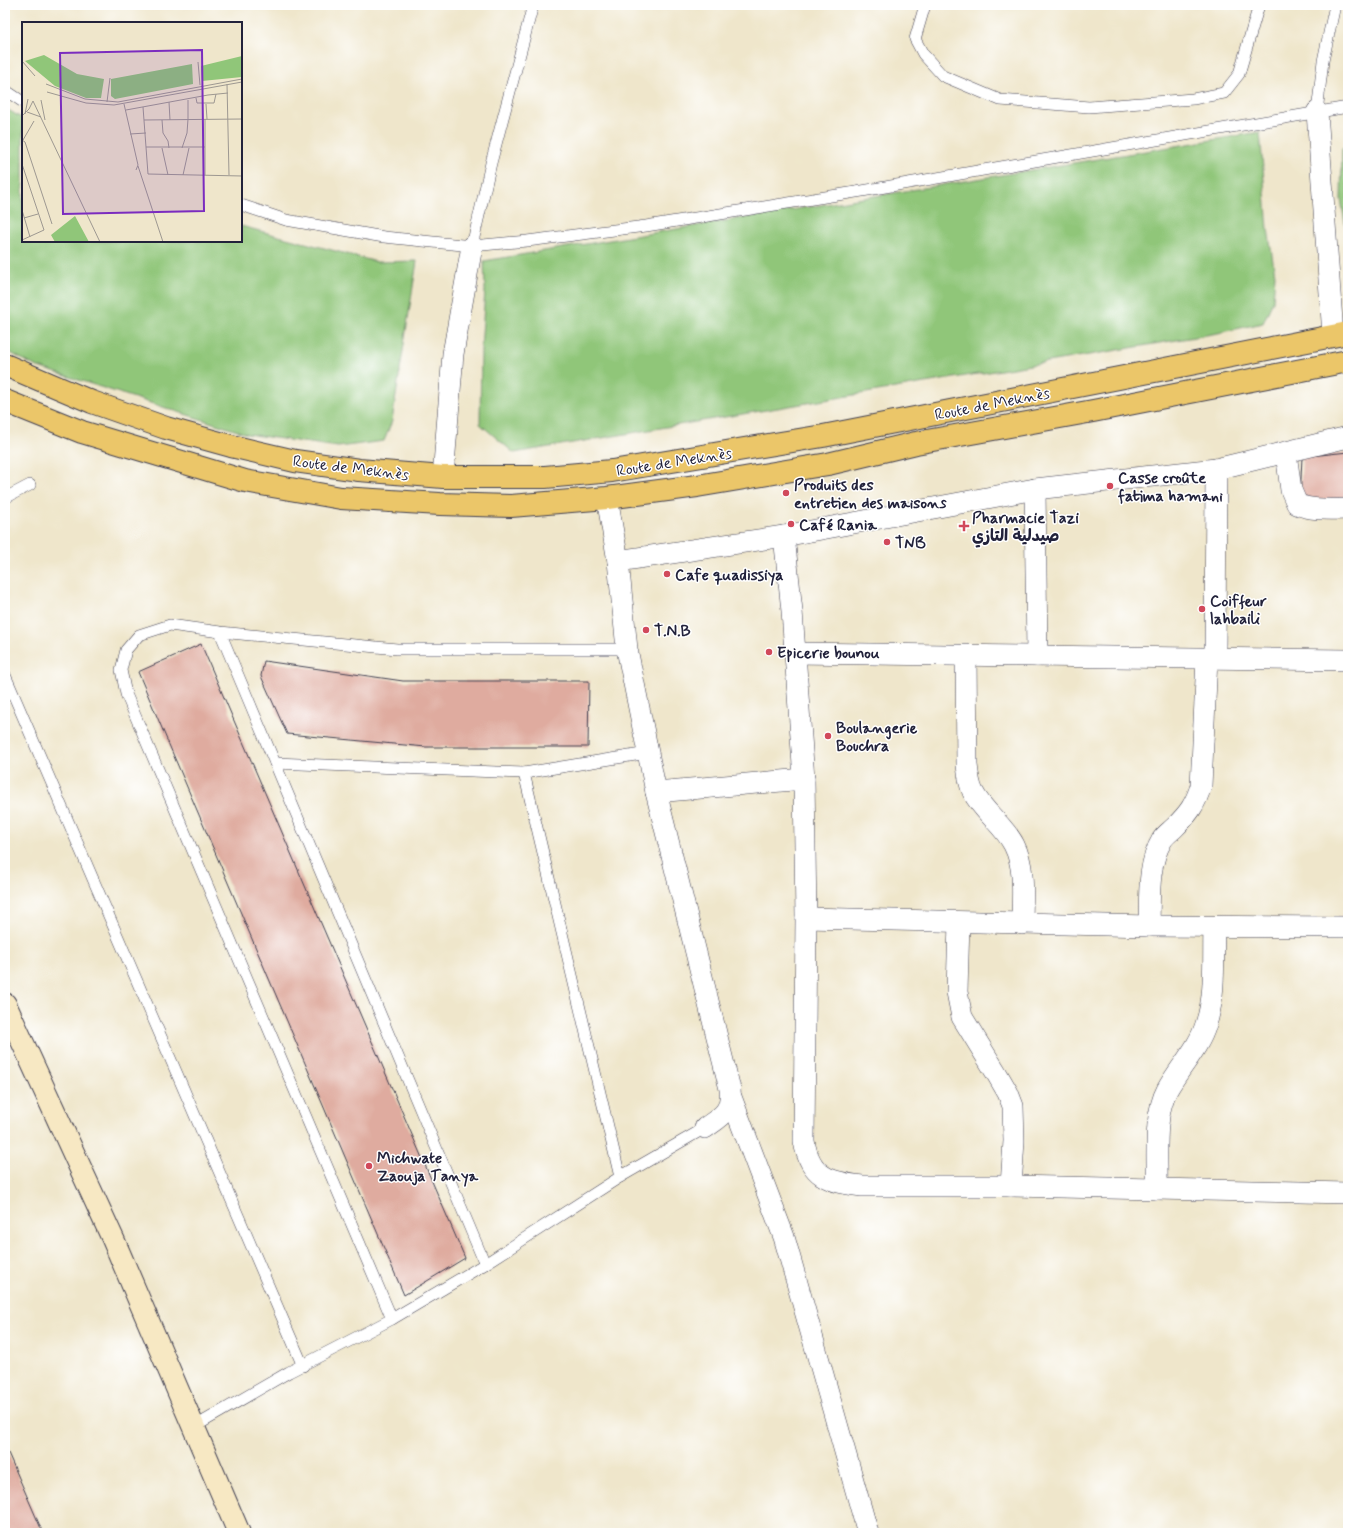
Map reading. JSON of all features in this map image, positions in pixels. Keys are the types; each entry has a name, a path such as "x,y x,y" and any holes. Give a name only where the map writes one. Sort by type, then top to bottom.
{"main road":[{"name":"Route de Meknès","path":"5,365 92,402 166,428 231,446 295,461 359,470 444,477 545,477 612,471 823,436 1341,334"},
{"name":"Route de Meknès","path":"5,401 82,432 244,481 341,498 440,504 511,506 607,498 697,486 828,464 916,443 1094,411 1348,361"},
{"path":"5,1004 113,1239 239,1533"}],"street":[{"path":"1317,112 1341,334"},
{"path":"444,477 445,437 453,354 472,246"},
{"path":"618,561 784,536 1035,489 1216,469 1348,437"},
{"path":"1286,453 1291,490 1296,504 1313,508 1348,509"},
{"path":"1149,926 1150,878 1158,848 1163,838 1190,811 1197,800 1201,786 1211,658 1216,469"},
{"path":"1035,489 1037,656"},
{"path":"607,498 618,561 627,649 656,792 727,1075 731,1098 784,1237 868,1533"},
{"path":"784,536 795,654 804,779 806,918 804,1123 806,1151 811,1163 819,1173 840,1183 862,1186 1011,1186 1348,1193"},
{"path":"795,654 1348,660"},
{"path":"966,656 967,765 969,780 972,792 1002,828 1019,856 1022,882 1022,924"},
{"path":"656,792 804,779"},
{"path":"806,918 1022,924 1214,927 1348,927"},
{"path":"959,922 957,992 960,1011 969,1030 1001,1080 1013,1106 1014,1141 1011,1186"},
{"path":"1157,1189 1158,1126 1160,1108 1167,1090 1200,1038 1206,1025 1212,993 1214,927"},
{"path":"705,1128 725,1112 729,1106 731,1098"}],"lane":[{"path":"472,246 491,163 533,5"},
{"path":"925,5 915,39 923,54 943,76 1000,100 1089,107 1193,99 1224,93 1239,74 1259,5"},
{"path":"1317,112 1323,61 1335,5"},
{"path":"5,90 22,101"},
{"path":"242,205 286,220 384,236 472,246 527,241 654,225 870,190 1348,107"},
{"path":"5,498 30,486"},
{"path":"392,1319 126,694 121,670 126,650 139,634 170,625 220,632 397,649 627,649"},
{"path":"220,632 485,1264"},
{"path":"5,675 303,1366"},
{"path":"274,763 524,773 648,753"},
{"path":"524,773 620,1177"},
{"path":"194,1427 289,1372 392,1319 485,1264 620,1177 705,1128"}],"green space":[{"path":"5,108 22,118 22,242 242,242 242,226 377,262 417,261 392,421 384,441 338,447 247,434 35,366 5,350"},
{"path":"1260,132 1268,229 1275,275 1273,301 1263,323 1218,333 514,453 480,424 481,349 485,290 484,261"},
{"path":"1348,145 1348,242 1341,199 1342,148"}],"building":[{"path":"1348,452 1348,499 1300,500 1302,457"},
{"path":"201,644 465,1258 404,1295 138,672"},
{"path":"264,661 403,681 589,681 588,747 426,747 287,734 261,676"},
{"path":"5,1446 43,1533 5,1533"}],"place":[{"name":"Casse croûte fatima hamani","path":"1110,486"},
{"name":"Produits des entretien des maisons","path":"786,493"},
{"name":"Café Rania","path":"791,524"},
{"name":"Pharmacie Tazi صيدلية التازي","path":"964,526"},
{"name":"TNB","path":"887,542"},
{"name":"Cafe quadissiya","path":"667,574"},
{"name":"Coiffeur lahbaili","path":"1202,609"},
{"name":"T.N.B","path":"646,630"},
{"name":"Epicerie bounou","path":"769,652"},
{"name":"Boulangerie Bouchra","path":"828,736"},
{"name":"Michwate Zaouja Tanya","path":"369,1166"}]}
